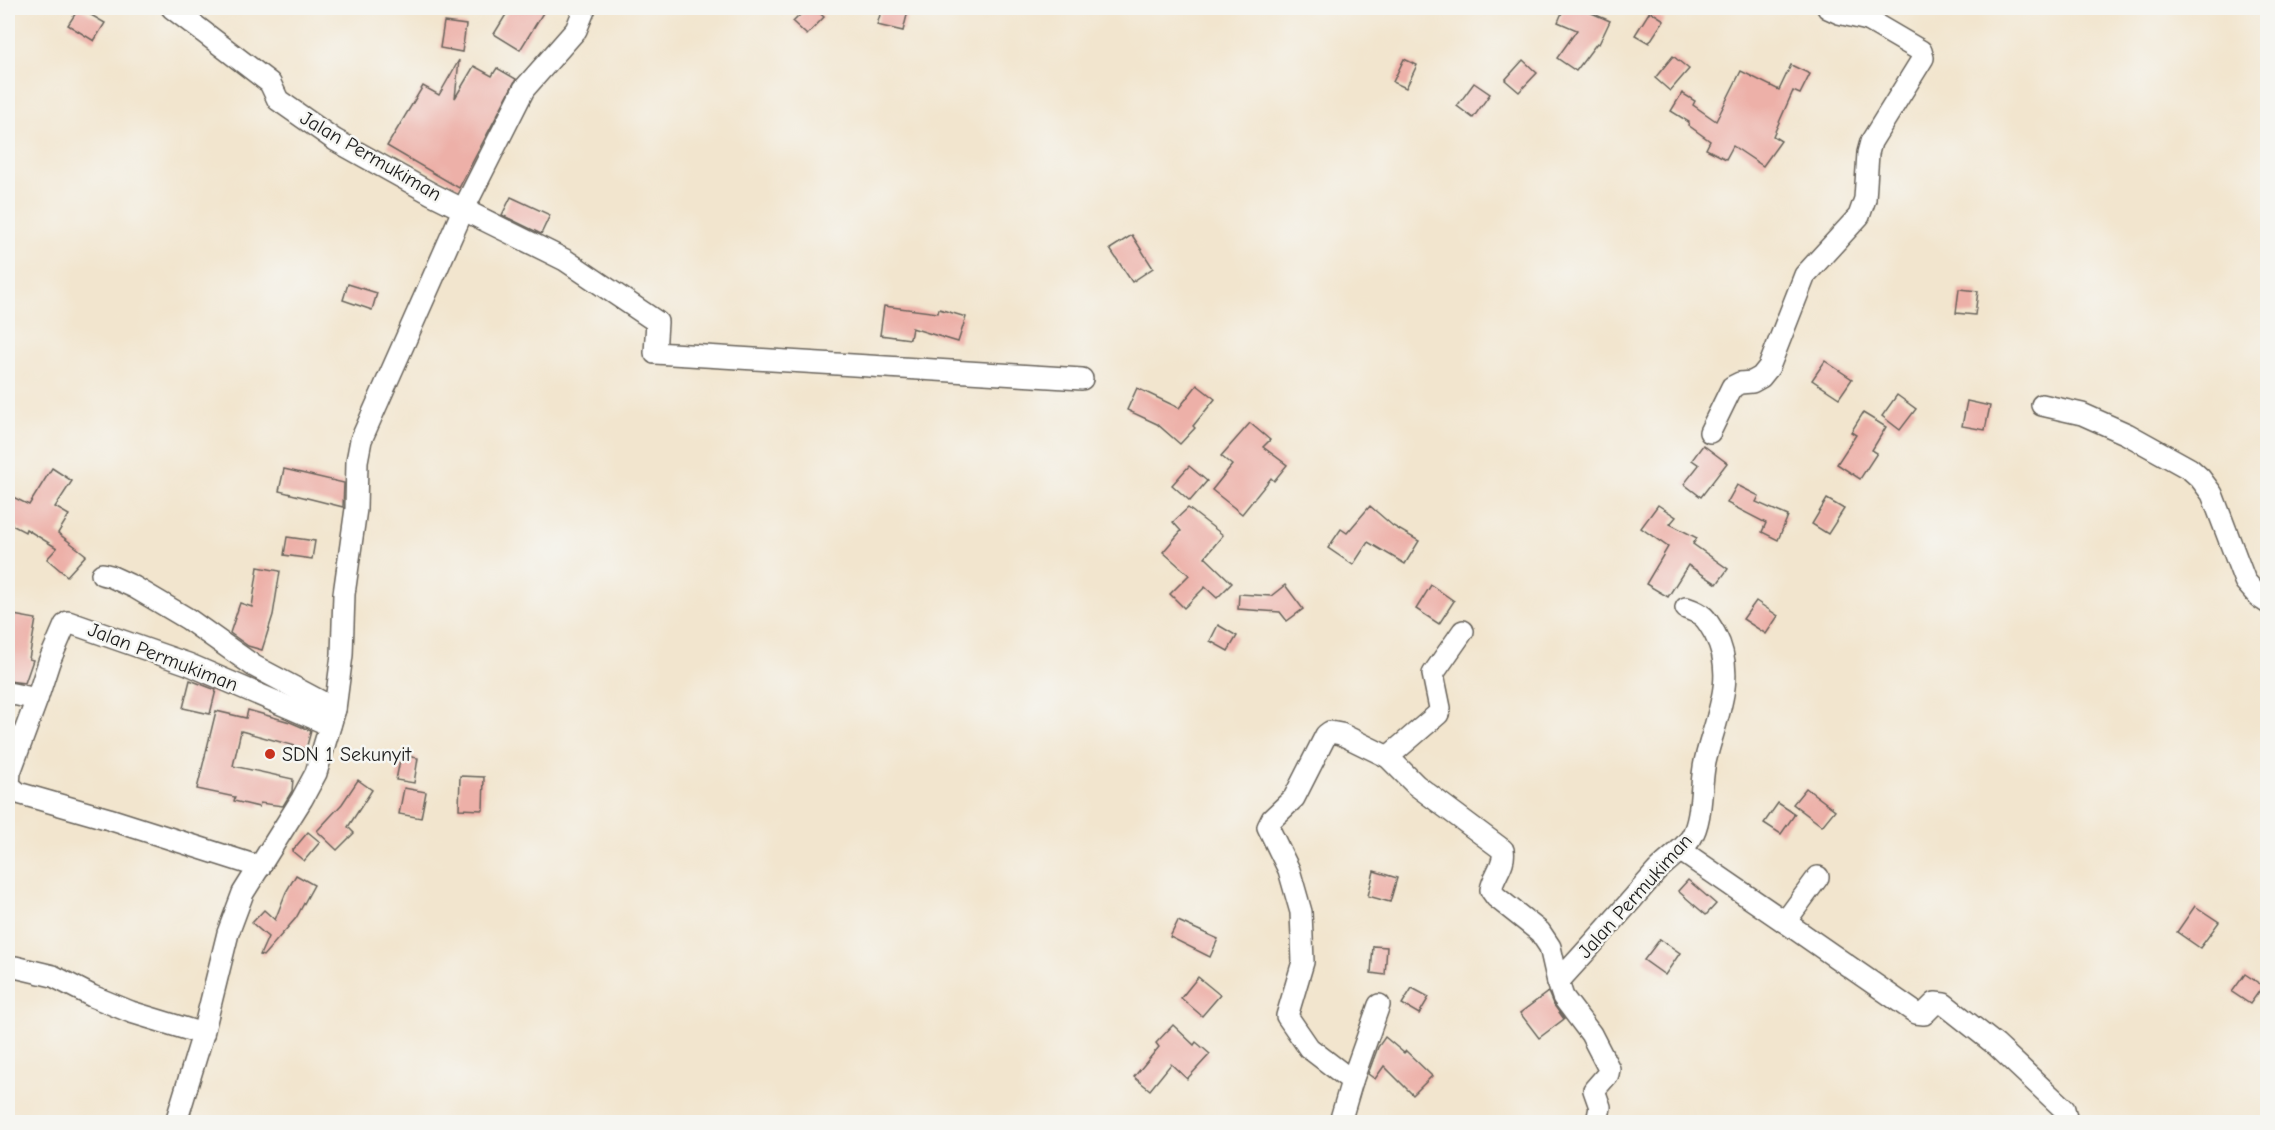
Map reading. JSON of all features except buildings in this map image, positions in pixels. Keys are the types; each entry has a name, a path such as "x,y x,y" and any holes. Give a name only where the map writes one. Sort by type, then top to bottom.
{"street":[{"name":"Jalan Permukiman","path":"172,8 270,82 278,100 335,140 432,194 565,260 657,322 655,353 1082,379"},
{"path":"176,1122 203,1034 228,933 243,893 303,799 316,773 333,717 342,655 344,594 357,509 359,446 464,208 524,89 576,30 585,8"},
{"path":"1710,432 1731,387 1740,383 1752,382 1761,377 1769,367 1804,275 1859,216 1865,199 1868,153 1871,142 1923,57 1921,51 1870,14 1839,13 1828,8"},
{"path":"2042,405 2091,418 2127,434 2190,469 2212,494 2245,582 2268,603"},
{"path":"102,574 134,587 188,619 254,666 333,717"},
{"name":"Jalan Permukiman","path":"1558,982 1693,835 1705,763 1718,716 1725,678 1725,659 1706,618 1700,612 1686,608"},
{"name":"Jalan Permukiman","path":"37,699 49,662 64,625 68,622 333,717"},
{"path":"1388,757 1438,714 1440,708 1433,674 1462,631"},
{"path":"8,693 37,699 10,772 9,785 18,793 260,867"},
{"name":"Jalan Permukiman","path":"1352,1081 1309,1048 1287,1016 1303,962 1301,912 1289,870 1269,827 1272,819 1294,798 1326,735 1330,732 1341,734 1388,757 1416,785 1503,850 1503,861 1493,879 1491,890 1496,897 1540,932 1550,947 1563,997 1591,1034 1609,1069 1608,1074 1594,1090 1600,1107 1597,1122"},
{"path":"1680,850 1916,1013 1924,1014 1935,1004 1944,1004 1996,1045 2064,1109 2067,1122"},
{"path":"1785,922 1818,877"},
{"path":"15,967 53,976 121,1008 203,1034"},
{"path":"1340,1122 1379,1005"}],"place":[{"name":"SDN 1 Sekunyit","path":"270,754"}]}
